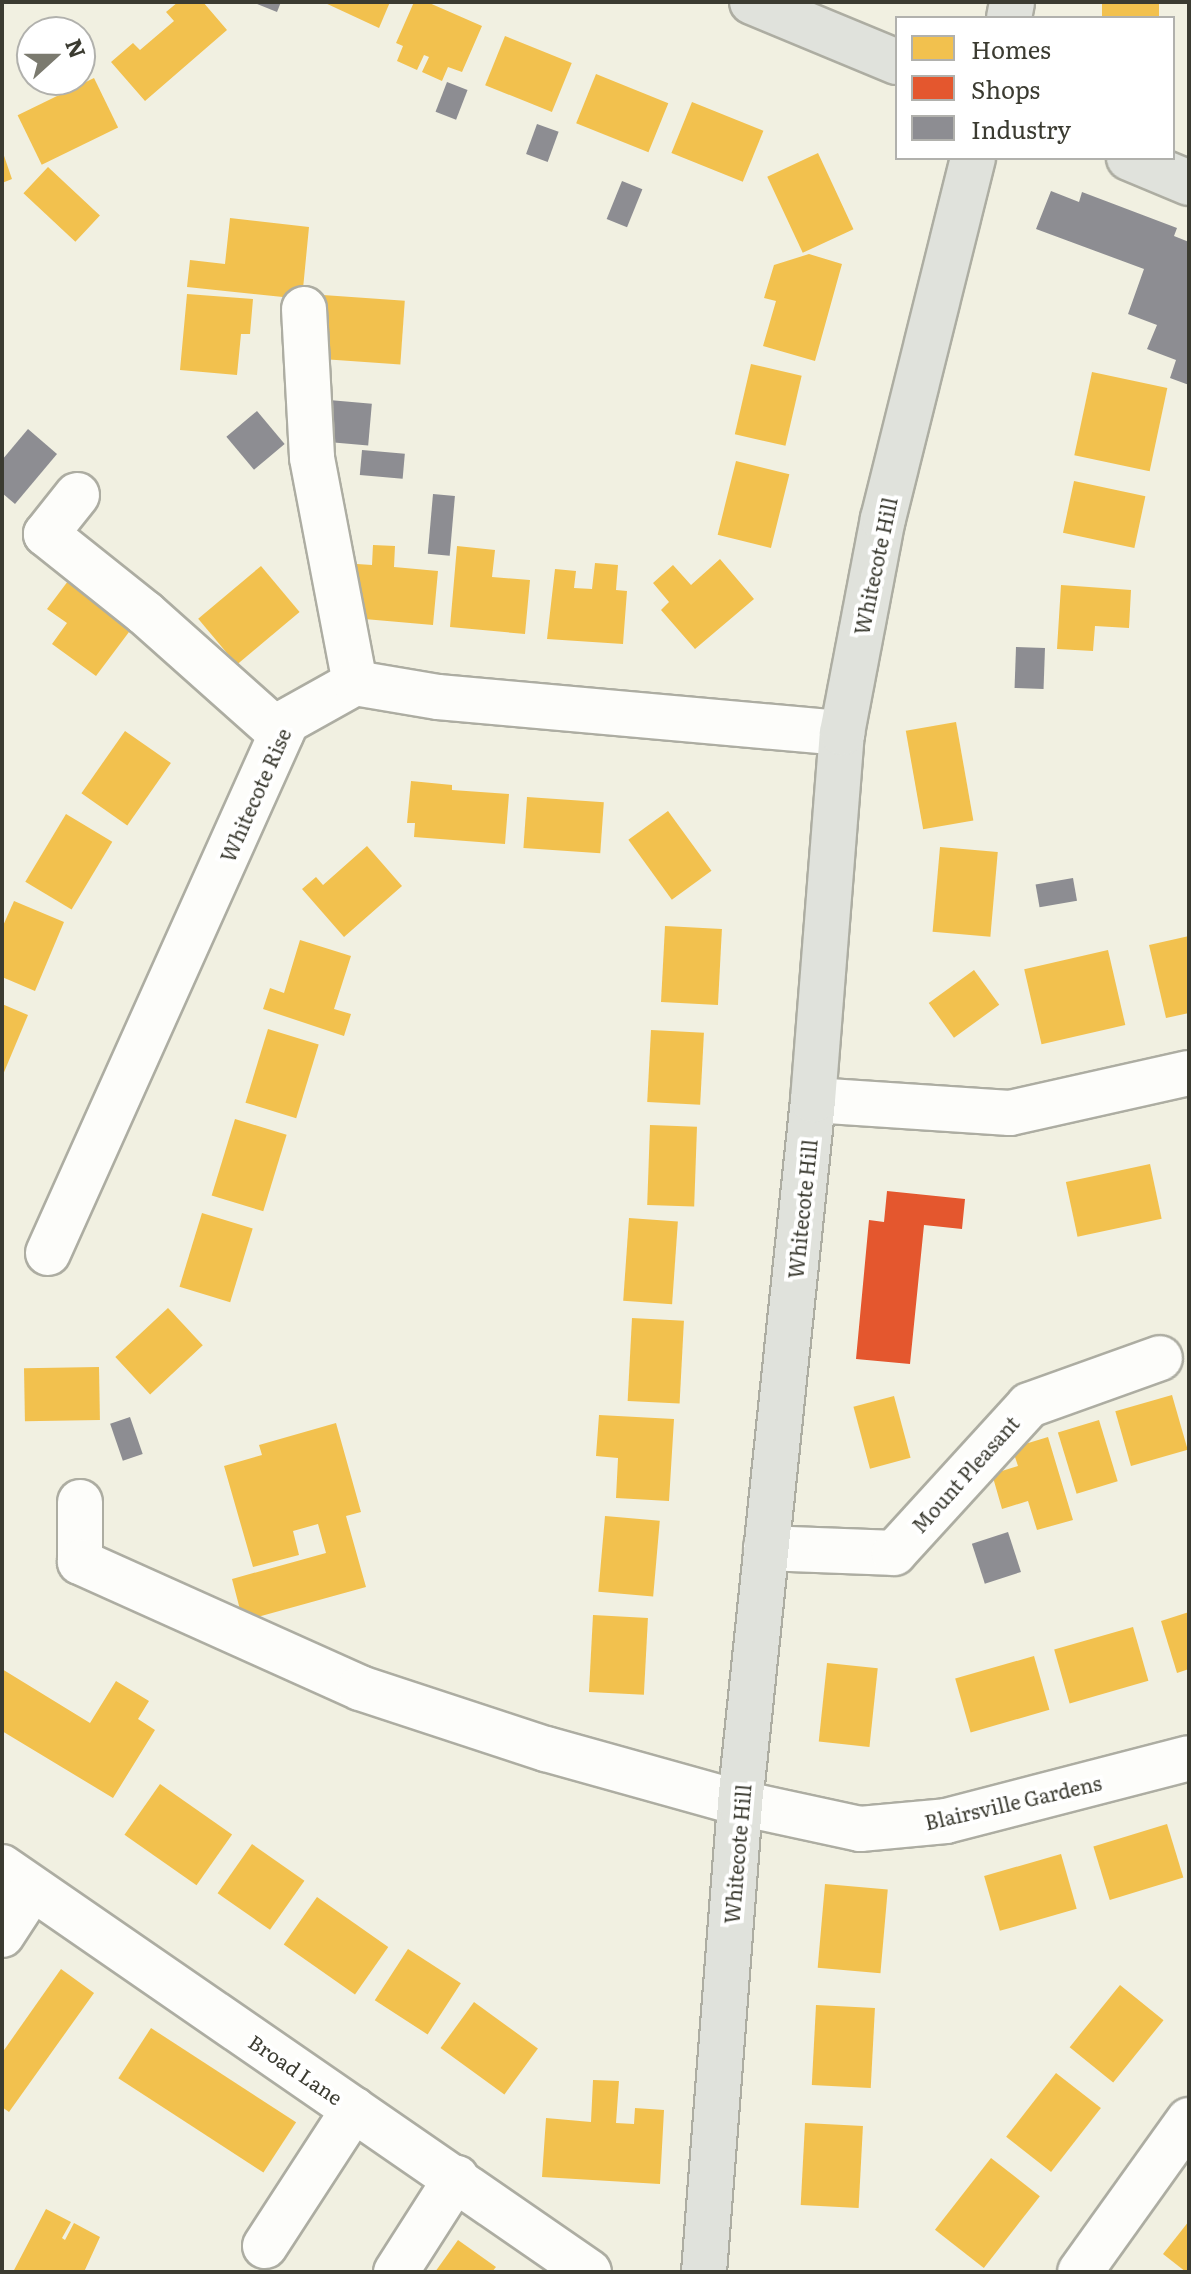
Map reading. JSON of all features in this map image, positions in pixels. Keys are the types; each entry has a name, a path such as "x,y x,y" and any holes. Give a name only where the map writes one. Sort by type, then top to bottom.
{"main road":[{"path":"752,2 895,61"},
{"name":"Whitecote Hill","path":"704,2272 740,1803 813,1100 842,733 883,519 973,160"},
{"path":"1134,160 1189,183"}],"street":[{"path":"304,309 312,458 355,683 438,697 842,733"},
{"path":"77,495 46,534 145,613 281,734"},
{"name":"Whitecote Rise","path":"48,1253 287,721 355,683"},
{"path":"813,1100 1010,1113 1189,1073"},
{"name":"Mount Pleasant","path":"766,1548 894,1553 1029,1405 1160,1358"},
{"name":"Blairsville Gardens","path":"80,1502 80,1562 360,1688 546,1749 740,1803 860,1829 946,1821 1189,1758"},
{"path":"2,1935 17,1878"},
{"name":"Broad Lane","path":"17,1878 589,2272"},
{"path":"265,2246 354,2109"},
{"path":"1080,2272 1189,2120"},
{"path":"396,2272 456,2178"}],"building: Homes":[{"path":"178,2 203,2 227,30 145,101 111,62 133,43 140,50 174,21 166,12"},
{"path":"323,2 390,2 379,28"},
{"path":"414,2 427,2 482,26 462,72 448,67 442,81 422,72 429,57 424,55 417,70 397,61 403,46 396,43"},
{"path":"1102,2 1159,2 1159,16 1102,16"},
{"path":"505,36 572,63 552,112 485,85"},
{"path":"596,74 668,103 648,152 576,123"},
{"path":"96,82 118,127 42,165 18,115 57,96 96,96"},
{"path":"692,102 763,131 743,182 671,153"},
{"path":"2,150 12,179 2,183"},
{"path":"818,153 853,229 803,253 767,177"},
{"path":"48,167 100,215 75,242 23,193"},
{"path":"230,218 309,227 302,299 187,287 190,260 225,264"},
{"path":"809,254 842,264 815,361 763,346 776,301 764,298 774,265"},
{"path":"187,294 253,299 250,334 241,334 237,375 180,370"},
{"path":"323,295 405,301 400,365 319,359"},
{"path":"751,364 802,376 785,446 735,434"},
{"path":"1092,372 1167,388 1150,471 1074,455"},
{"path":"736,461 789,474 771,548 718,535"},
{"path":"1074,481 1145,496 1134,548 1063,533"},
{"path":"373,545 395,546 394,567 438,571 433,625 353,618 357,564 372,565"},
{"path":"457,546 495,550 492,577 530,580 525,634 450,627"},
{"path":"720,559 754,599 695,649 661,610 669,602 653,583 673,565 691,585"},
{"path":"595,563 618,565 616,590 627,591 623,644 547,639 555,569 576,571 574,588 592,589"},
{"path":"261,566 300,612 237,665 198,619"},
{"path":"71,577 135,624 96,676 52,644 67,623 47,609"},
{"path":"1061,585 1131,590 1129,628 1095,626 1093,651 1057,649"},
{"path":"956,722 973,820 923,829 906,731"},
{"path":"125,731 171,763 127,825 81,793"},
{"path":"411,781 452,785 452,790 509,794 505,844 414,837 415,823 407,823"},
{"path":"527,797 604,802 600,853 523,848"},
{"path":"668,811 711,871 672,900 628,840"},
{"path":"66,814 112,842 72,910 25,882"},
{"path":"367,846 402,886 344,937 302,889 316,877 323,885"},
{"path":"940,847 998,852 990,937 933,932"},
{"path":"14,901 64,922 35,991 2,977 2,928"},
{"path":"665,926 722,929 718,1005 661,1002"},
{"path":"1189,936 1189,1013 1166,1018 1149,945"},
{"path":"300,940 351,956 334,1009 351,1014 344,1036 263,1009 270,988 284,993"},
{"path":"1108,950 1125,1025 1042,1044 1024,969"},
{"path":"974,970 999,1005 954,1038 929,1003"},
{"path":"2,1004 28,1015 2,1077"},
{"path":"268,1029 319,1044 296,1118 245,1103"},
{"path":"651,1030 704,1033 700,1105 647,1102"},
{"path":"235,1119 287,1135 263,1211 212,1196"},
{"path":"650,1125 697,1127 694,1207 647,1205"},
{"path":"1150,1164 1162,1219 1078,1237 1066,1182"},
{"path":"202,1213 253,1228 230,1302 179,1287"},
{"path":"629,1218 678,1221 672,1304 623,1301"},
{"path":"168,1308 203,1345 150,1394 115,1357"},
{"path":"632,1318 684,1321 680,1404 628,1401"},
{"path":"99,1367 100,1420 25,1421 24,1368"},
{"path":"1172,1395 1188,1450 1131,1466 1115,1411"},
{"path":"894,1396 911,1458 870,1469 853,1407"},
{"path":"599,1415 674,1419 669,1501 616,1498 618,1458 596,1456"},
{"path":"1099,1420 1118,1481 1077,1494 1058,1433"},
{"path":"336,1423 361,1512 346,1516 366,1587 243,1621 232,1579 326,1553 318,1524 293,1531 299,1555 253,1567 224,1466 262,1455 259,1445"},
{"path":"1048,1437 1073,1520 1037,1530 1028,1501 1002,1509 992,1474 1018,1466 1012,1448"},
{"path":"605,1516 660,1521 653,1597 598,1592"},
{"path":"1189,1612 1189,1669 1177,1673 1161,1621"},
{"path":"593,1615 648,1618 644,1695 589,1692"},
{"path":"1133,1627 1148,1681 1070,1703 1054,1650"},
{"path":"1034,1656 1049,1710 971,1732 955,1679"},
{"path":"827,1663 878,1668 869,1747 819,1742"},
{"path":"2,1669 90,1723 116,1681 149,1701 138,1719 155,1730 113,1798 2,1731"},
{"path":"160,1784 232,1834 197,1885 124,1835"},
{"path":"1167,1824 1183,1878 1110,1900 1093,1847"},
{"path":"252,1844 304,1881 270,1930 218,1893"},
{"path":"1061,1854 1077,1909 1000,1931 984,1876"},
{"path":"825,1884 888,1889 880,1973 818,1968"},
{"path":"317,1897 388,1947 355,1994 284,1945"},
{"path":"408,1949 461,1983 428,2034 375,2000"},
{"path":"61,1969 94,1993 9,2112 2,2107 2,2053"},
{"path":"1120,1985 1164,2020 1113,2082 1070,2047"},
{"path":"474,2002 538,2048 504,2095 440,2048"},
{"path":"816,2005 875,2008 871,2088 812,2085"},
{"path":"151,2028 296,2122 263,2173 118,2078"},
{"path":"1056,2073 1101,2108 1051,2172 1006,2137"},
{"path":"593,2080 619,2081 616,2123 634,2124 635,2108 664,2110 660,2184 542,2177 546,2118 591,2122"},
{"path":"805,2123 863,2126 859,2208 801,2205"},
{"path":"991,2158 1040,2196 984,2268 935,2230"},
{"path":"46,2209 71,2222 62,2238 65,2240 74,2223 100,2237 84,2272 13,2272"},
{"path":"1189,2221 1189,2272 1186,2272 1163,2254"},
{"path":"458,2240 496,2267 492,2272 435,2272"}],"building: Shops":[{"path":"887,1191 965,1199 962,1229 924,1225 910,1364 856,1359 869,1220 884,1222"}],"building: Industry":[{"path":"252,2 281,2 277,12"},
{"path":"447,82 468,90 456,120 436,112"},
{"path":"537,124 559,132 548,162 526,154"},
{"path":"622,181 642,189 627,227 607,219"},
{"path":"1051,191 1079,202 1082,192 1177,228 1174,236 1189,242 1189,385 1170,378 1176,360 1147,349 1157,325 1128,314 1144,269 1036,229"},
{"path":"329,400 372,404 368,446 325,442"},
{"path":"257,411 285,444 254,470 226,437"},
{"path":"28,429 57,454 15,504 2,493 2,460"},
{"path":"362,450 405,454 403,479 360,475"},
{"path":"433,494 455,496 450,556 428,554"},
{"path":"1016,647 1045,648 1044,689 1015,688"},
{"path":"1073,878 1077,901 1040,907 1036,885"},
{"path":"130,1417 143,1454 123,1461 110,1424"},
{"path":"1008,1532 1021,1572 985,1584 972,1544"}]}
